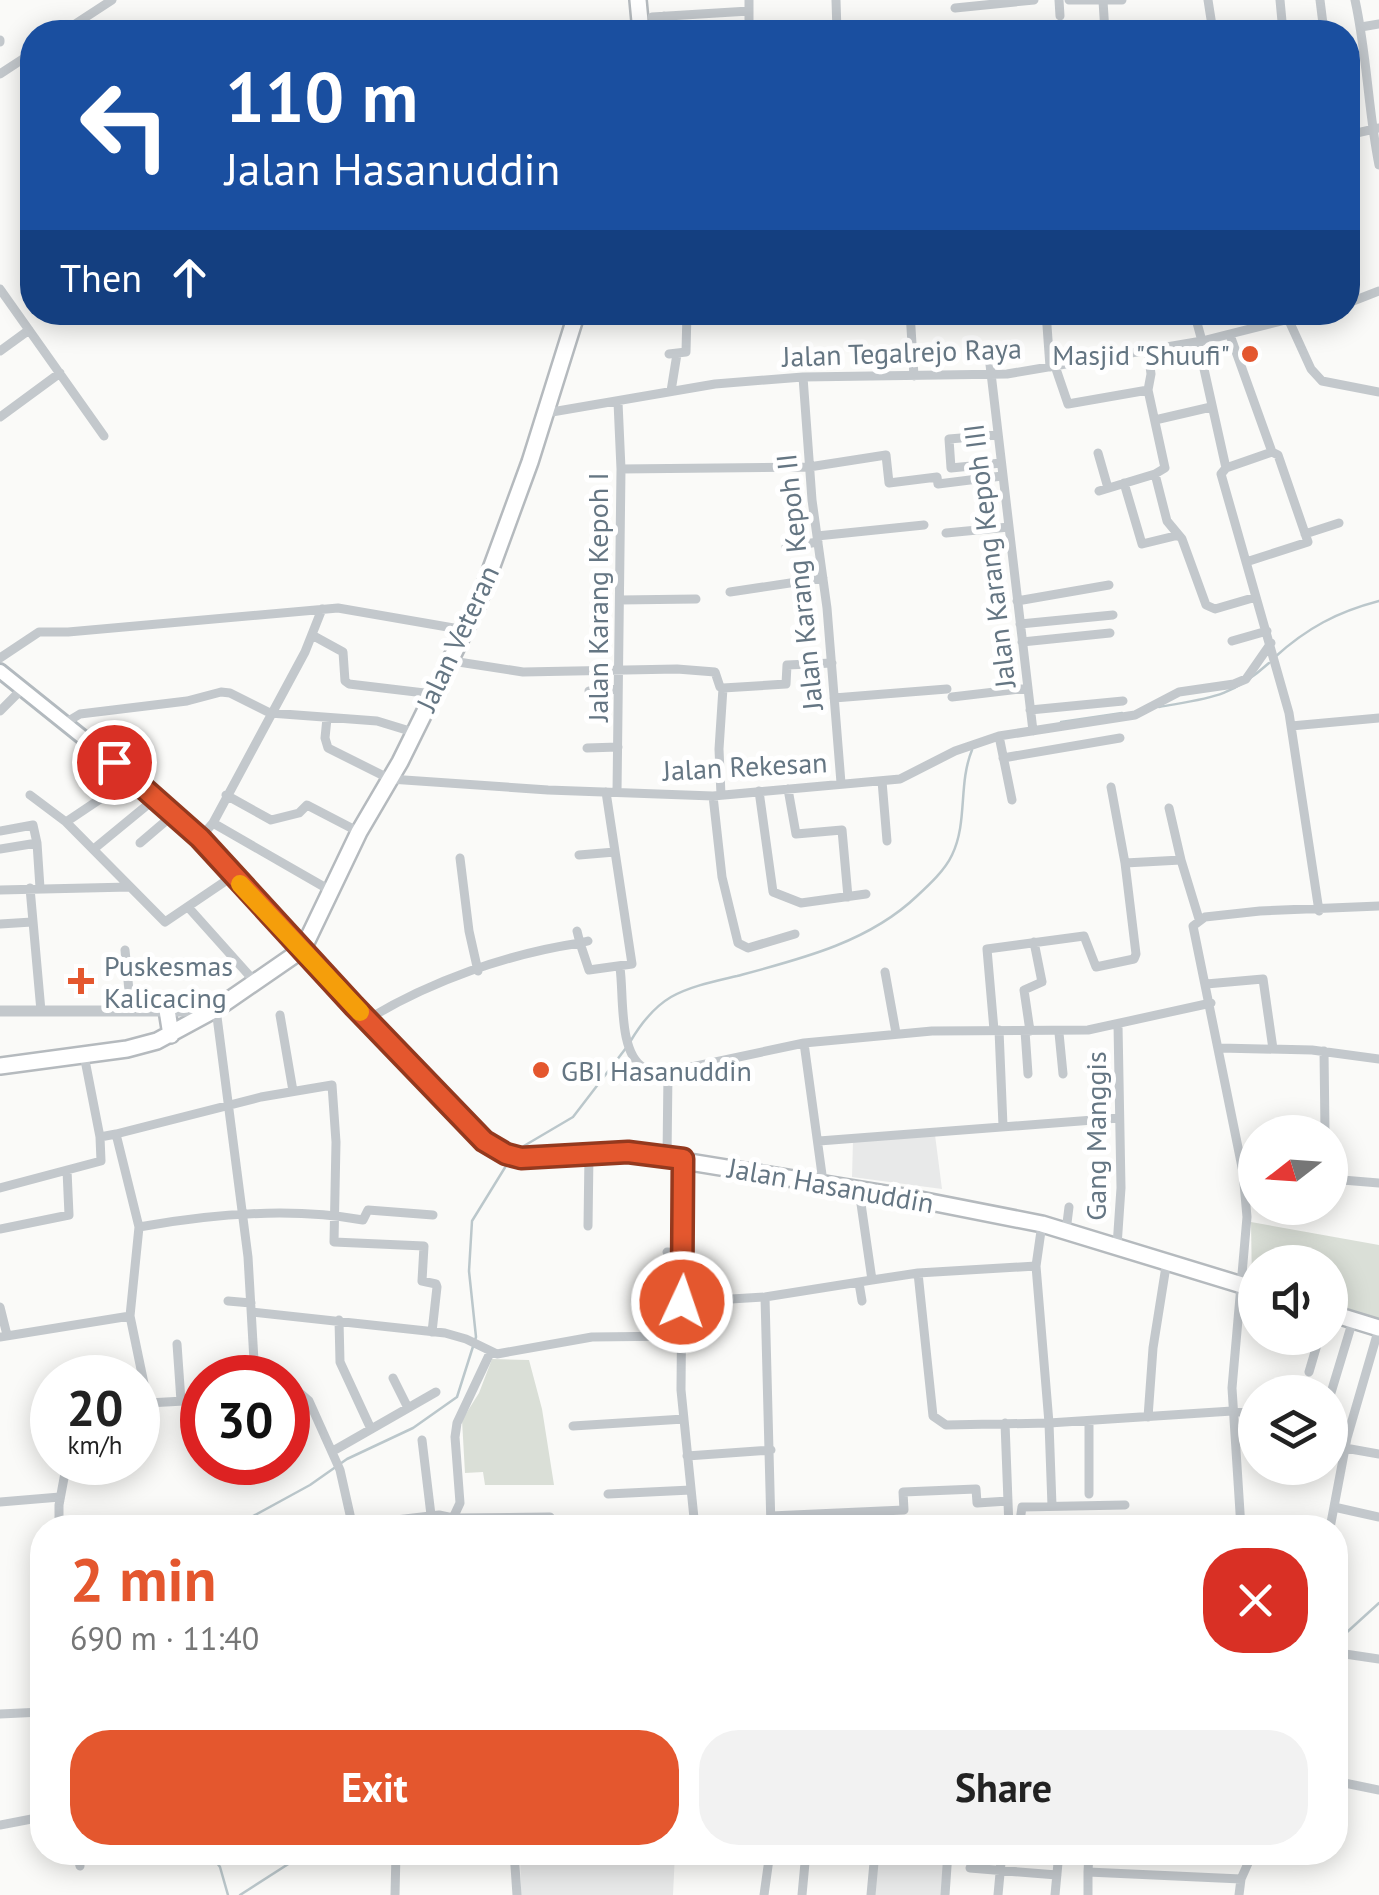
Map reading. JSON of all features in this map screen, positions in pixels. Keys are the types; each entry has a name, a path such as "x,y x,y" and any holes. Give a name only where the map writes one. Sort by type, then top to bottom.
{"main road":[{"name":"Jalan Veteran","path":"303,949 359,832 466,630 494,563 573,325"},
{"path":"0,671 174,814 303,949 214,1011 143,1046 0,1066"},
{"name":"Jalan Hasanuddin","path":"303,949 484,1141 513,1156 628,1152 823,1182 1042,1224 1238,1283"},
{"path":"167,1010 171,1035"},
{"path":"1348,1318 1379,1328"}],"street":[{"path":"81,20 112,0"},
{"path":"955,8 1034,0"},
{"path":"1060,0 1060,16"},
{"path":"1072,1 1122,0"},
{"path":"652,17 749,6"},
{"path":"664,16 664,20"},
{"path":"1360,22 1379,164"},
{"path":"1361,27 1379,24"},
{"path":"0,289 20,317"},
{"path":"25,325 104,436"},
{"path":"671,391 673,354 686,352 686,325"},
{"path":"911,325 914,376"},
{"path":"1048,325 1053,366 1068,404 1148,390"},
{"path":"1197,325 1226,468 1222,476 1291,726 1319,911"},
{"name":"Jalan Tegalrejo Raya","path":"546,414 671,391 802,377 992,376 1200,342 1263,325"},
{"path":"1291,325 1311,369 1322,381 1379,392"},
{"path":"0,351 29,330"},
{"path":"1230,336 1272,452"},
{"path":"1098,453 1104,489 1165,468 1148,390 1148,350"},
{"name":"Jalan Karang Kepoh III","path":"990,356 1032,722"},
{"path":"0,417 60,373"},
{"name":"Jalan Karang Kepoh II","path":"802,377 841,784"},
{"name":"Jalan Karang Kepoh I","path":"618,402 618,747 612,792 615,852 632,964 620,968"},
{"path":"1154,420 1211,407"},
{"path":"997,435 949,439 951,468 1000,463"},
{"path":"1226,468 1272,452 1278,454 1308,542 1246,562"},
{"path":"621,469 808,467 886,456 888,482 937,477 938,484 1002,476"},
{"path":"1155,474 1169,525 1179,534 1209,608 1256,597"},
{"path":"1124,483 1142,544 1179,534"},
{"path":"1306,534 1339,523"},
{"path":"786,547 924,525"},
{"path":"946,533 1009,527"},
{"path":"730,592 823,578"},
{"path":"1018,601 1109,585"},
{"path":"620,600 696,599"},
{"path":"0,658 38,632 322,609 396,616 466,630"},
{"path":"200,838 213,823 322,609"},
{"path":"1020,624 1113,615"},
{"path":"1232,641 1267,631"},
{"path":"1022,642 1110,633"},
{"path":"312,635 343,652 344,679 348,684 433,694"},
{"path":"1032,722 1111,720 1135,715 1179,692 1221,687 1246,679 1272,647"},
{"path":"452,661 523,672 712,671 718,674 720,687 724,688 786,684 786,665 832,663"},
{"path":"724,688 717,795 722,876 738,943 748,948 795,934"},
{"path":"834,698 1028,688"},
{"path":"0,711 22,689"},
{"path":"588,691 618,690"},
{"path":"65,723 80,714 187,701 217,692 230,693 270,713 388,722 413,732"},
{"path":"1032,722 1122,701"},
{"path":"327,718 324,738 328,748 390,779"},
{"path":"1291,726 1379,718"},
{"name":"Jalan Rekesan","path":"390,779 612,792 760,792 900,779 1032,722"},
{"path":"1000,736 1012,800"},
{"path":"1003,758 1120,738"},
{"path":"587,748 618,747"},
{"path":"66,822 132,777"},
{"path":"882,781 888,841"},
{"path":"1004,1126 986,950 1084,936 1096,967 1134,960 1136,954 1126,863 1110,788"},
{"path":"788,789 796,834 842,830 848,897"},
{"path":"760,792 773,892 801,904 866,894"},
{"path":"30,795 94,848 165,922 233,876"},
{"path":"226,795 271,820 299,813 307,805 359,832"},
{"path":"94,848 156,798"},
{"path":"1169,808 1199,919 1193,933 1238,1125"},
{"path":"140,843 174,814"},
{"path":"213,823 333,892"},
{"path":"0,831 33,825 37,843 32,922 42,1011"},
{"path":"0,850 37,843"},
{"path":"579,855 615,852"},
{"path":"460,858 468,931 478,971"},
{"path":"1126,863 1180,860"},
{"path":"0,890 130,888"},
{"path":"1199,919 1260,911 1379,906"},
{"path":"188,907 257,983"},
{"path":"0,924 32,922"},
{"path":"577,932 584,942 589,970 620,968 625,1034 637,1062 647,1070 668,1072 804,1043 896,1033 1059,1032 1118,1025 1211,1003"},
{"path":"368,1018 398,1000 478,971 546,948 584,942"},
{"path":"1028,1074 1024,990 1042,982 1034,942"},
{"path":"125,950 131,1010"},
{"path":"885,972 896,1033"},
{"path":"1206,984 1263,980 1273,1048"},
{"path":"0,1011 214,1011 243,1215 254,1355"},
{"path":"280,1014 293,1091"},
{"name":"Gang Manggis","path":"1117,1246 1121,1188 1118,1025"},
{"path":"1059,1032 1063,1074"},
{"path":"804,1043 823,1182"},
{"path":"1220,1048 1273,1048 1379,1059"},
{"path":"1324,1052 1324,1115"},
{"path":"0,1188 102,1161 84,1054"},
{"path":"668,1072 684,1252 680,1336 694,1515"},
{"path":"100,1137 228,1105 332,1085 335,1243 424,1246 422,1281 437,1287 432,1332"},
{"path":"819,1141 1120,1118"},
{"path":"116,1134 139,1226 130,1316 138,1355"},
{"path":"588,1226 589,1153"},
{"path":"0,1227 69,1215 67,1170"},
{"path":"1348,1180 1379,1183"},
{"path":"860,1190 872,1280"},
{"path":"1066,1231 1069,1207"},
{"path":"139,1226 243,1215 335,1215 363,1220 368,1210 432,1215"},
{"path":"1042,1224 1036,1266 1050,1423 1052,1506"},
{"path":"667,1252 684,1252"},
{"path":"1148,1417 1152,1348 1167,1260"},
{"path":"682,1302 765,1296 918,1273 1036,1266"},
{"path":"667,1272 683,1271"},
{"path":"918,1273 933,1416 946,1425 1238,1413"},
{"path":"859,1282 862,1300"},
{"path":"765,1296 771,1515"},
{"path":"228,1301 252,1308 432,1332 466,1339 490,1353 505,1354 592,1337 680,1336"},
{"path":"0,1307 4,1336 130,1316"},
{"path":"339,1320 340,1362 370,1429"},
{"path":"1337,1375 1354,1320"},
{"path":"1348,1436 1379,1328"},
{"path":"177,1344 180,1388"},
{"path":"456,1515 460,1504 454,1437 490,1353"},
{"path":"1239,1355 1232,1412 1239,1515"},
{"path":"1309,1372 1314,1355"},
{"path":"393,1378 408,1408"},
{"path":"334,1454 436,1392"},
{"path":"310,1406 340,1470 350,1515"},
{"path":"573,1426 684,1418"},
{"path":"1089,1421 1089,1494"},
{"path":"1004,1423 1008,1515"},
{"path":"422,1440 431,1515"},
{"path":"1348,1444 1379,1454"},
{"path":"687,1456 771,1450"},
{"path":"59,1515 63,1485"},
{"path":"1332,1515 1338,1485"},
{"path":"849,1515 904,1510 903,1492 976,1489 977,1503 1008,1502"},
{"path":"608,1494 692,1490"},
{"path":"0,1502 60,1498"},
{"path":"1021,1515 1022,1507 1124,1506"},
{"path":"1334,1507 1379,1517"},
{"path":"1348,1654 1378,1656"},
{"path":"0,1714 30,1713"},
{"path":"1348,1784 1379,1790"},
{"path":"0,1825 30,1819"},
{"path":"395,1895 396,1865"},
{"path":"515,1865 517,1895"},
{"path":"764,1895 768,1865"},
{"path":"802,1895 805,1865"},
{"path":"871,1895 874,1865"},
{"path":"945,1895 947,1865"},
{"path":"998,1895 1001,1865"},
{"path":"1055,1895 1058,1865"},
{"path":"1088,1895 1089,1865"},
{"path":"1239,1895 1247,1865"},
{"path":"970,1868 1058,1876"},
{"path":"1088,1872 1241,1880"}],"shaded area":[{"path":"935,1135 942,1189 852,1177 853,1141"},
{"path":"1251,1225 1379,1245 1379,1320 1348,1310 1348,1245 1251,1245"},
{"path":"492,1359 529,1360 542,1409 554,1485 485,1485 483,1472 465,1473 462,1420 479,1393"},
{"path":"520,1865 674,1865 673,1895 521,1895"},
{"path":"877,1865 948,1865 945,1895 875,1895"}],"waterway":[{"path":"1275,657 1323,622 1379,601"},
{"path":"1159,707 1231,690 1269,663"},
{"path":"1061,722 1122,713"},
{"path":"630,1042 653,1011 678,993 833,947 878,926 917,896 945,866 957,842 972,750"},
{"path":"517,1150 573,1117 626,1048"},
{"path":"255,1515 347,1459 413,1428 457,1397 476,1337 469,1271 472,1221 509,1161"},
{"path":"1348,1631 1379,1603"},
{"path":"219,1865 228,1895"},
{"path":"240,1895 287,1865"}],"slow traffic":[{"path":"240,884 360,1012"}],"place":[{"name":"Masjid \"Shuufi\"","path":"1250,354"},
{"name":"Puskesmas Kalicacing","path":"81,981"},
{"name":"GBI Hasanuddin","path":"541,1070"}],"route":[{"path":"114,762 200,838 484,1141 521,1158 628,1152 683,1159 682,1302"}]}
